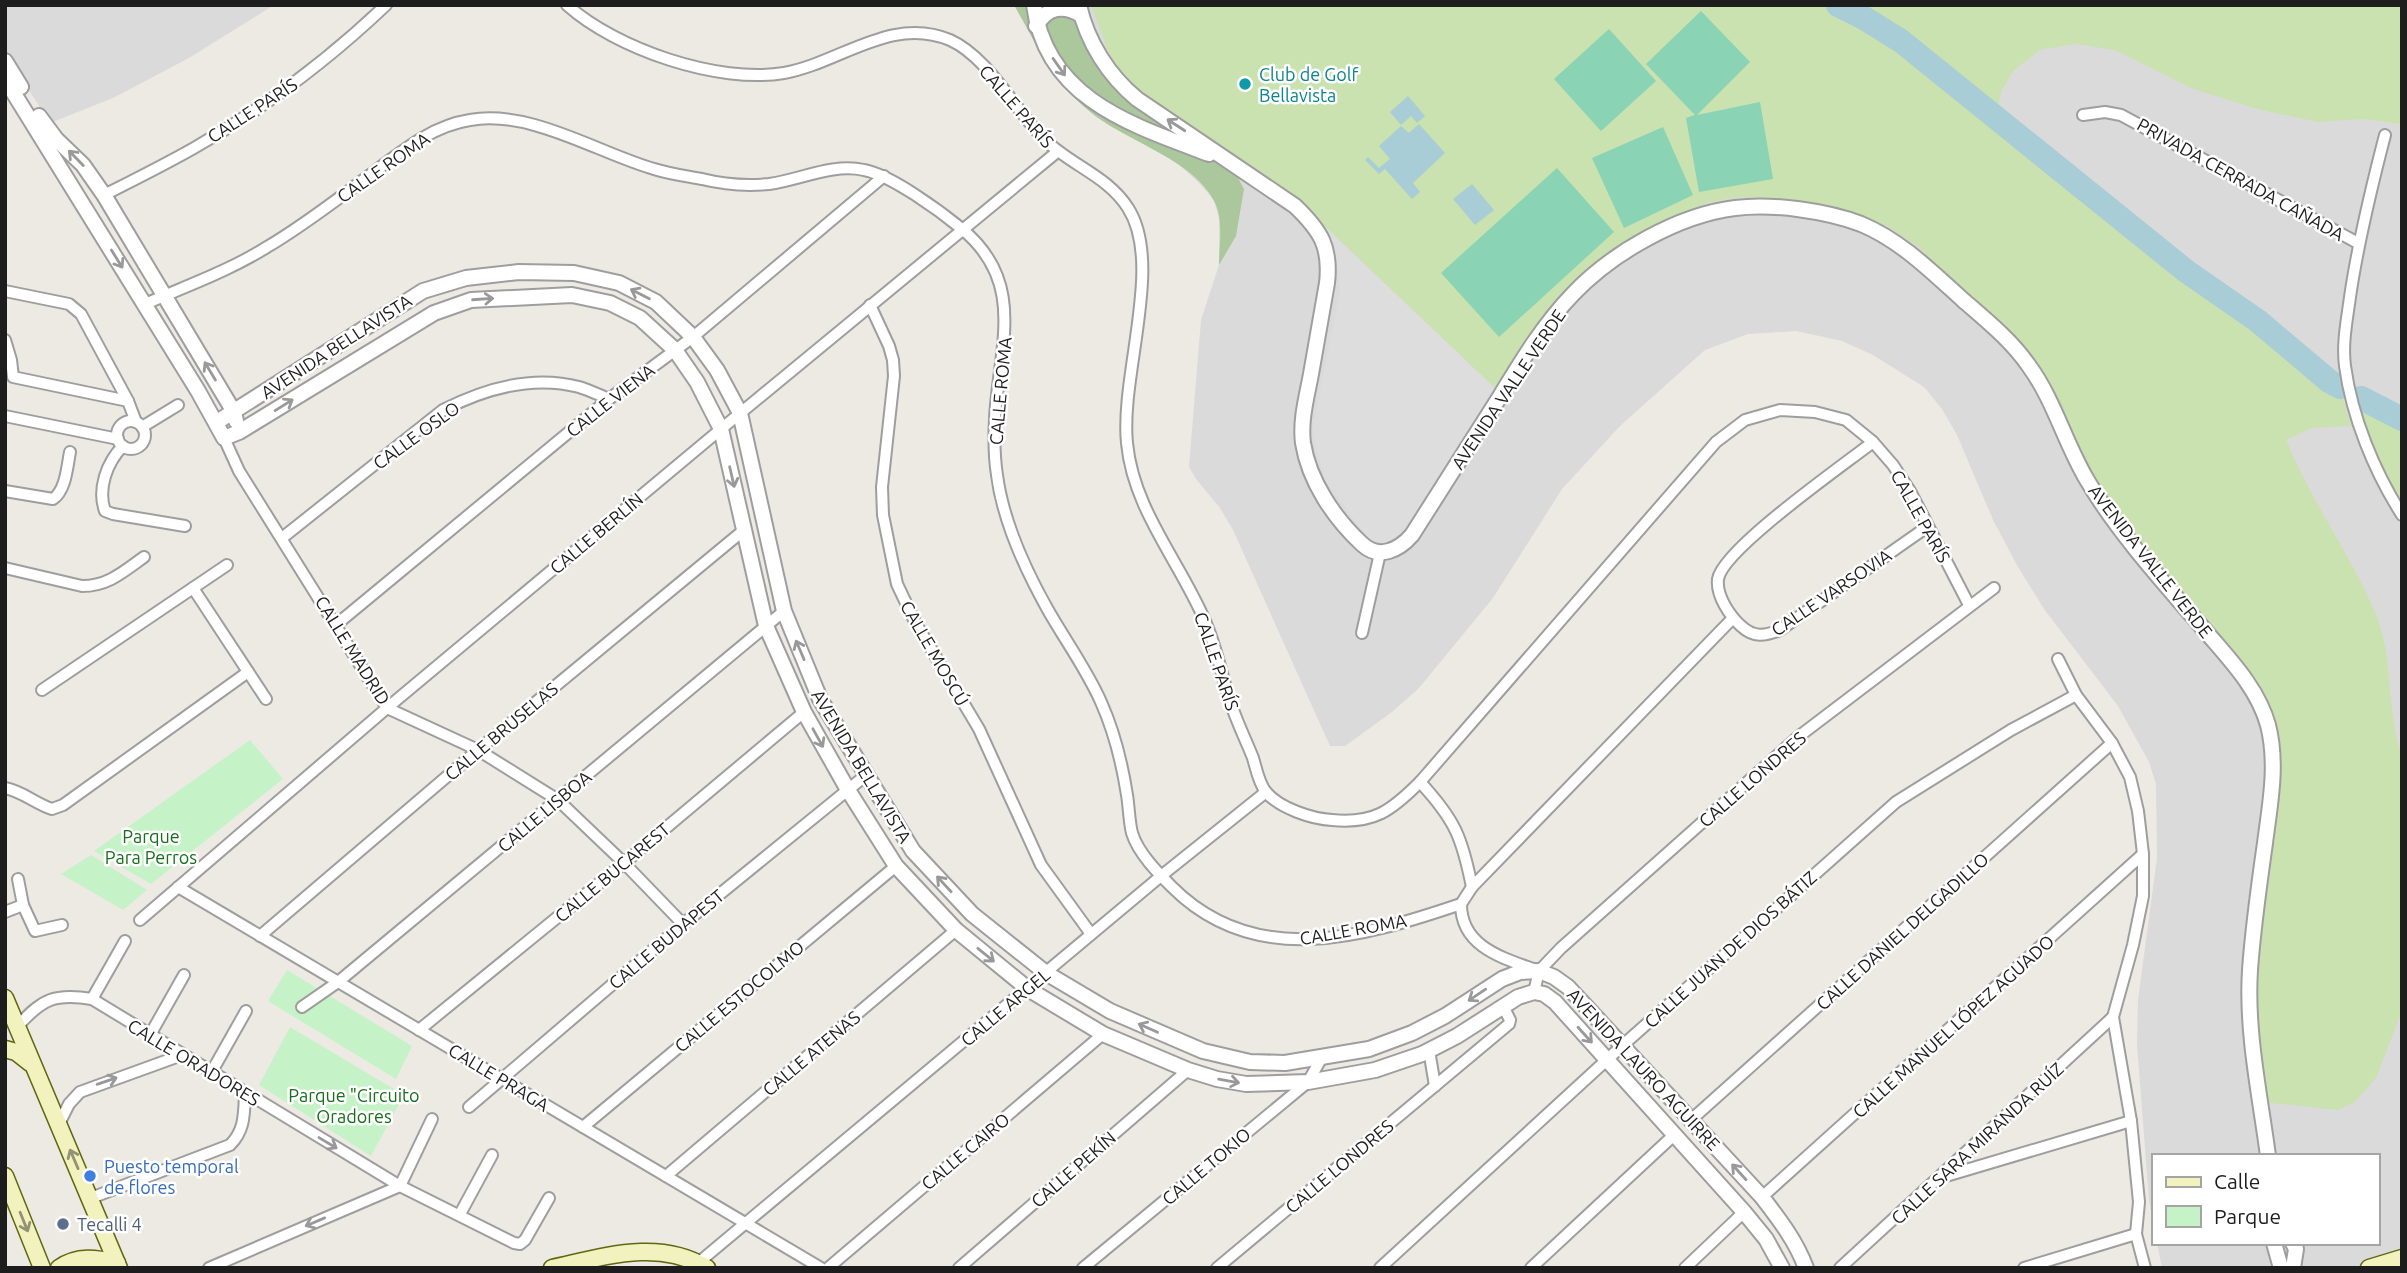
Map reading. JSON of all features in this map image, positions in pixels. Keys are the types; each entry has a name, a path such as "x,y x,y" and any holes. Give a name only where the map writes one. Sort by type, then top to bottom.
{"main road":[{"path":"5,998 118,1266"},
{"path":"5,1049 22,1056 34,1067"},
{"path":"5,1176 42,1268"},
{"path":"552,1268 639,1252 659,1251 703,1265"},
{"path":"59,1268 79,1258 100,1259 118,1266"},
{"path":"2369,1268 2402,1260"},
{"path":"2398,1268 2402,1260"}],"street":[{"name":"CALLE PARÍS","path":"104,195 194,148 255,110 307,74 386,5"},
{"name":"CALLE PARÍS","path":"567,5 600,30 630,45 691,66 758,74 783,73 876,38 901,33 927,33 952,41 972,55 990,74 1032,127 1057,152 1089,170 1127,205 1138,226 1143,246 1125,419 1132,475 1148,514 1205,621 1229,699 1266,792 1292,810 1321,819 1351,822 1377,817 1397,804 1420,782 1716,442 1745,420 1780,410 1815,412 1846,420 1873,442 1894,465 1910,491 1969,605"},
{"path":"1034,5 1036,26 1052,57 1067,79 1094,104 1148,131 1233,162"},
{"path":"1036,26 1050,10 1080,10 1103,62 1118,83 1137,99 1295,206 1313,223 1324,241 1329,263 1327,283 1303,416 1303,442 1310,468 1324,498 1364,547 1380,553 1362,633"},
{"path":"5,61 46,127 83,165 104,195 234,412 239,432 233,458"},
{"path":"5,79 217,422 224,438"},
{"name":"PRIVADA CERRADA CAÑADA","path":"2083,116 2105,112 2122,115 2358,243"},
{"name":"CALLE ROMA","path":"145,304 242,262 268,247 416,141 443,127 473,119 503,119 537,127 655,170 712,181 766,185 840,169 862,169 884,176 962,229 980,247 995,269 1005,297 1006,325 995,417 994,450 1004,508 1024,565 1101,701 1121,762 1132,834 1161,876 1187,903 1216,921 1249,934 1285,940 1320,938 1380,928 1461,904"},
{"path":"2385,135 2358,243 2345,335 2345,365 2360,423 2390,497 2402,515"},
{"name":"CALLE BERLÍN","path":"140,920 387,708 1057,152"},
{"name":"CALLE VIENA","path":"337,624 609,399 693,337 884,176"},
{"name":"AVENIDA VALLE VERDE","path":"1380,553 1394,551 1412,535 1548,323 1571,295 1613,259 1678,224 1708,213 1738,207 1770,207 1835,216 1888,238 1910,253 2015,348 2043,389 2087,480 2104,505 2261,703 2269,729 2273,779 2255,918 2249,1013 2268,1154"},
{"name":"AVENIDA BELLAVISTA","path":"217,422 423,291 466,278 519,272 574,273 619,284 656,302 693,337 716,370 740,413 784,611 820,699 865,776 913,851 972,914 1046,973 1110,1011 1203,1052 1250,1062 1285,1063 1369,1049 1412,1033 1445,1016 1502,979 1520,972 1539,971"},
{"path":"5,291 69,304 81,314 145,436 141,445 132,449 120,442 5,416"},
{"name":"AVENIDA BELLAVISTA","path":"224,438 239,432 434,313 471,300 572,295 610,303 640,318 675,350 697,382 721,429 766,626 804,712 848,790 896,866 956,930 1028,989 1103,1034 1188,1070 1246,1084 1278,1085 1375,1070 1429,1050 1518,997 1534,992"},
{"name":"CALLE MOSCÚ","path":"870,305 893,360 894,376 882,487 883,515 897,584 915,622 979,729 1041,865 1091,934"},
{"path":"5,340 13,377 128,401"},
{"name":"CALLE OSLO","path":"282,538 443,410 471,396 509,385 543,383 579,387 609,399"},
{"path":"178,405 139,425 126,422 121,425 118,429 120,442 106,470 102,502 105,510 113,514 185,526"},
{"name":"CALLE MADRID","path":"224,438 233,458 387,708 478,750 558,800 683,924"},
{"path":"1461,904 1472,887 1733,618 1721,597 1718,580 1726,563 1749,540 1873,442"},
{"path":"5,491 52,499 62,489 70,452"},
{"name":"CALLE VARSOVIA","path":"1733,618 1749,633 1765,636 1780,630 1927,527"},
{"name":"CALLE BRUSELAS","path":"260,936 478,750 744,530"},
{"path":"5,568 82,586 94,586 114,579 144,557"},
{"path":"42,690 227,565"},
{"path":"193,588 266,699"},
{"name":"CALLE LONDRES","path":"1539,971 1561,948 1798,737 1994,588"},
{"name":"CALLE LISBOA","path":"302,1007 338,982 784,611"},
{"path":"2057,659 2076,695 2112,743 2130,777 2138,811 2143,854 2143,897 2113,1017 2131,1121 2139,1202 2136,1234 2145,1268"},
{"path":"5,788 14,789 52,809 63,805 248,672"},
{"name":"CALLE JUAN DE DIOS BÁTIZ","path":"1380,1268 1606,1060 1896,802 2011,730 2076,695"},
{"name":"CALLE BUCAREST","path":"419,1030 804,712"},
{"name":"CALLE DANIEL DELGADILLO","path":"1692,1119 2112,743"},
{"name":"CALLE BUDAPEST","path":"469,1107 683,924 865,776"},
{"path":"1420,782 1444,808 1454,826 1464,849 1472,887"},
{"name":"CALLE ARGEL","path":"703,1265 745,1223 1161,876 1266,792"},
{"name":"CALLE MANUEL LÓPEZ AGUADO","path":"1762,1197 2143,854"},
{"name":"CALLE ESTOCOLMO","path":"583,1127 896,866"},
{"path":"18,879 23,905 36,931 62,925"},
{"name":"CALLE PRAGA","path":"178,887 821,1268"},
{"name":"AVENIDA LAURO AGUIRRE","path":"1461,904 1461,916 1466,928 1485,950 1554,976 1568,987 1623,1045 1762,1197 1783,1224 1806,1268"},
{"path":"5,912 23,905"},
{"name":"CALLE ATENAS","path":"666,1176 956,930"},
{"path":"92,999 125,941"},
{"path":"1534,992 1539,971"},
{"path":"150,1035 184,975"},
{"name":"AVENIDA LAURO AGUIRRE","path":"1534,992 1544,994 1555,1002 1744,1212 1766,1239 1782,1268"},
{"name":"CALLE ORADORES","path":"17,1027 44,1001 60,996 92,999 400,1186 520,1244 549,1198"},
{"name":"CALLE LONDRES","path":"1217,1268 1509,1024 1510,1020 1503,1006"},
{"path":"211,1073 246,1011"},
{"name":"CALLE SARA MIRANDA RUÍZ","path":"1840,1268 2113,1017"},
{"name":"CALLE CAIRO","path":"828,1268 1103,1034"},
{"path":"1429,1050 1435,1086"},
{"path":"59,1124 69,1104 80,1092 182,1055"},
{"name":"CALLE TOKIO","path":"1083,1268 1308,1082 1321,1059"},
{"name":"CALLE PEKÍN","path":"959,1268 1188,1070"},
{"path":"91,1198 230,1145 239,1136 244,1122 245,1094"},
{"path":"209,1268 400,1186 432,1119"},
{"path":"1941,1177 2131,1121"},
{"path":"1531,1268 1674,1135"},
{"path":"460,1214 492,1155"},
{"path":"1685,1268 1744,1212"},
{"path":"2024,1268 2136,1234"},
{"path":"2275,1245 2281,1268"},
{"path":"2291,1245 2292,1268"}],"shaded area":[{"path":"5,5 274,5 189,58 113,98 50,123 5,53"},
{"name":"Club de Golf Bellavista","path":"1014,5 2402,5 2402,1268 2162,1268 2157,1245 2379,1245 2379,1154 2152,1154 2152,1217 2137,1044 2138,1000 2157,858 2156,784 2149,762 2118,706 2044,609 2018,567 1993,520 1957,435 1942,409 1924,387 1873,355 1842,341 1796,331 1748,334 1705,350 1620,426 1562,489 1493,598 1419,688 1392,712 1345,746 1330,746 1233,530 1189,467 1201,320 1219,265 1219,219 1214,200 1175,161 1097,118 1066,90 1045,62"},
{"path":"1318,220 1499,392 1399,544 1373,546 1326,481 1316,449 1313,426 1340,291 1337,265"}],"green space":[{"path":"1014,5 1038,5 1080,18 1101,64 1231,165 1244,189 1236,236 1219,265 1219,216 1205,187 1177,163 1111,126 1082,105 1049,65"},
{"path":"1091,5 2402,5 2402,124 2363,119 2318,122 2261,110 2193,89 2115,50 2075,44 2040,50 2013,71 2001,92 1996,117 2186,271 2258,321 2329,381 2340,387 2351,426 2312,428 2286,440 2377,617 2386,651 2394,721 2402,755 2402,1011 2376,1078 2355,1102 2338,1110 2261,1102 2249,1013 2273,779 2261,703 2104,505 2044,389 1955,292 1920,248 1887,226 1854,214 1805,202 1741,197 1710,202 1644,232 1613,254 1499,392 1318,220 1238,158 1140,92 1123,76 1108,51"},
{"path":"1701,11 1750,62 1697,115 1760,102 1773,179 1699,192 1686,118 1695,115 1646,64"},
{"path":"1609,29 1656,81 1601,131 1554,79"},
{"path":"1663,127 1693,195 1624,228 1592,158"},
{"path":"1557,168 1614,232 1499,337 1441,273"},
{"path":"2351,390 2402,413 2402,515 2390,497"},
{"name":"Parque Para Perros","path":"250,740 283,779 151,884 94,851"},
{"path":"91,855 147,890 123,910 61,874"},
{"path":"287,970 412,1046 396,1079 268,1001"},
{"name":"Parque \"Circuito Oradores","path":"290,1027 404,1095 371,1156 259,1085"}],"water":[{"path":"1408,96 1425,116 1417,123 1411,116 1401,125 1390,112"},
{"path":"1419,124 1445,153 1413,183 1420,192 1412,199 1385,169 1379,174 1365,160 1368,157 1379,168 1390,159 1379,146 1401,126 1409,133"},
{"path":"1472,184 1494,210 1475,225 1453,199"}],"waterway":[{"path":"1838,5 1901,41 2186,271 2258,321 2329,381 2340,387"},
{"path":"2361,398 2402,419"}],"place":[{"name":"Club de Golf Bellavista","path":"1245,84"},
{"name":"Puesto temporal de flores","path":"90,1176"},
{"name":"Tecalli 4","path":"63,1224"}]}
